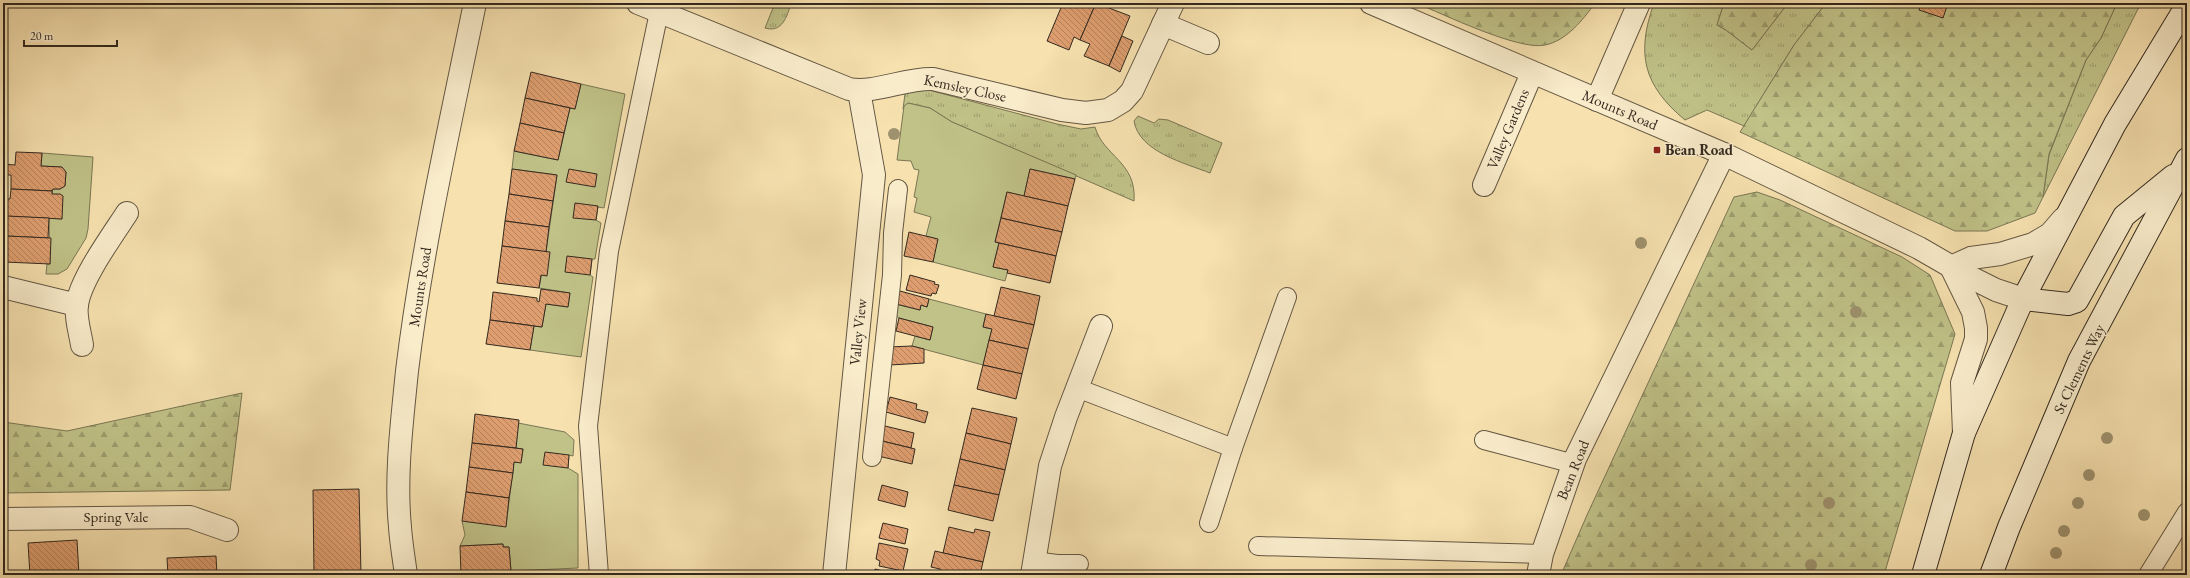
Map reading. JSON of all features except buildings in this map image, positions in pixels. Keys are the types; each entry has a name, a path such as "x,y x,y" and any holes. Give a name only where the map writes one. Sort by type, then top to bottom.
{"street":[{"name":"Mounts Road","path":"406,575 400,526 400,479 402,421 410,350 435,200 475,3"},
{"name":"Kemsley Close","path":"638,3 838,86 859,91 924,78 1062,110 1097,113 1116,105 1132,91 1173,3"},
{"name":"Mounts Road","path":"1371,3 1724,154 1919,248 1996,290 2023,299"},
{"path":"1598,100 1639,3"},
{"path":"1923,575 1964,433 2023,299 2115,124 2185,6"},
{"path":"1163,24 1208,43"},
{"name":"Valley Gardens","path":"1484,185 1532,73"},
{"name":"Valley View","path":"834,575 874,175 859,91"},
{"name":"Bean Road","path":"1538,575 1542,554 1574,464 1724,154"},
{"name":"St Clements Way","path":"2023,299 2068,304 2077,301 2124,216 2184,164"},
{"name":"St Clements Way","path":"1991,575 2009,527 2080,361 2184,164"},
{"path":"1964,433 1962,383 1974,344 1976,328 1973,312 1951,266 1971,258 2000,254 2042,240 2070,210"},
{"path":"82,345 77,305 89,274 127,213"},
{"path":"3,287 77,305"},
{"path":"1033,568 1048,473 1077,388 1101,326"},
{"name":"Spring Vale","path":"3,519 190,518 226,530"}],"lane":[{"path":"599,575 588,426 609,251 659,12"},
{"path":"872,457 892,275 893,233 898,189"},
{"path":"1209,523 1233,448 1287,297"},
{"path":"1077,388 1233,448"},
{"path":"850,417 875,420"},
{"path":"1484,440 1574,464"},
{"path":"2148,575 2187,512"},
{"path":"1258,546 1542,554"},
{"path":"1033,568 1079,564"}],"green space":[{"path":"775,3 791,3 788,14 780,26 771,29 765,28"},
{"path":"1416,3 1595,3 1579,23 1560,39 1545,45 1533,45 1518,43 1500,37 1462,23"},
{"path":"1654,3 1724,3 1717,25 1752,50 1788,3 1826,3 1794,45 1744,126 1707,110 1685,120 1660,94 1652,81 1647,68 1645,53 1645,38 1648,21"},
{"path":"1724,3 1788,3 1752,50 1717,25"},
{"path":"1826,3 2117,3 2101,38 2086,60 2049,154 2043,197 2035,213 1987,231 1955,231 1740,132 1794,45"},
{"path":"2117,3 2141,3 2043,197 2049,155 2086,60 2101,38"},
{"path":"581,84 625,94 604,208 598,207 596,220 601,223 595,259 592,259 590,275 593,277 581,357 530,350 534,326 542,327 546,304 568,307 570,293 539,288 546,252 557,175 512,169 514,151 558,160 570,108 575,109"},
{"path":"929,90 1057,124 1081,129 1095,127 1099,137 1119,160 1130,177 1134,188 1134,201 952,122 930,108 908,103 903,109 905,94 911,91"},
{"path":"908,103 930,108 952,122 1076,175 1075,179 1030,169 1024,196 1007,192 995,242 999,243 993,267 1008,270 1005,281 933,262 937,239 926,236 931,217 914,212 917,198 914,197 919,170 914,169 911,161 897,160 904,106"},
{"path":"1138,116 1154,123 1159,119 1168,120 1222,143 1210,173 1164,155 1144,141 1138,132 1134,121"},
{"path":"42,153 93,157 88,229 86,238 67,269 58,274 46,274 47,264 50,264 49,218 62,219 52,191 53,189 60,189 65,186 66,172 61,167 41,166"},
{"path":"1757,192 1780,200 1902,257 1930,275 1955,334 1884,575 1561,575 1587,515 1734,197"},
{"path":"929,299 986,314 983,327 992,329 983,365 912,346 915,336 930,340 933,327 899,318 894,314 896,304 920,310 921,305 927,307"},
{"path":"242,393 230,490 3,493 3,422 67,431"},
{"path":"518,423 565,432 574,440 573,456 569,455 568,468 578,474 578,568 511,571 509,547 503,547 503,544 460,546 465,535 462,521 506,526 514,462 521,462 523,449 516,448"}],"place":[{"name":"Bean Road","path":"1657,150"}]}
